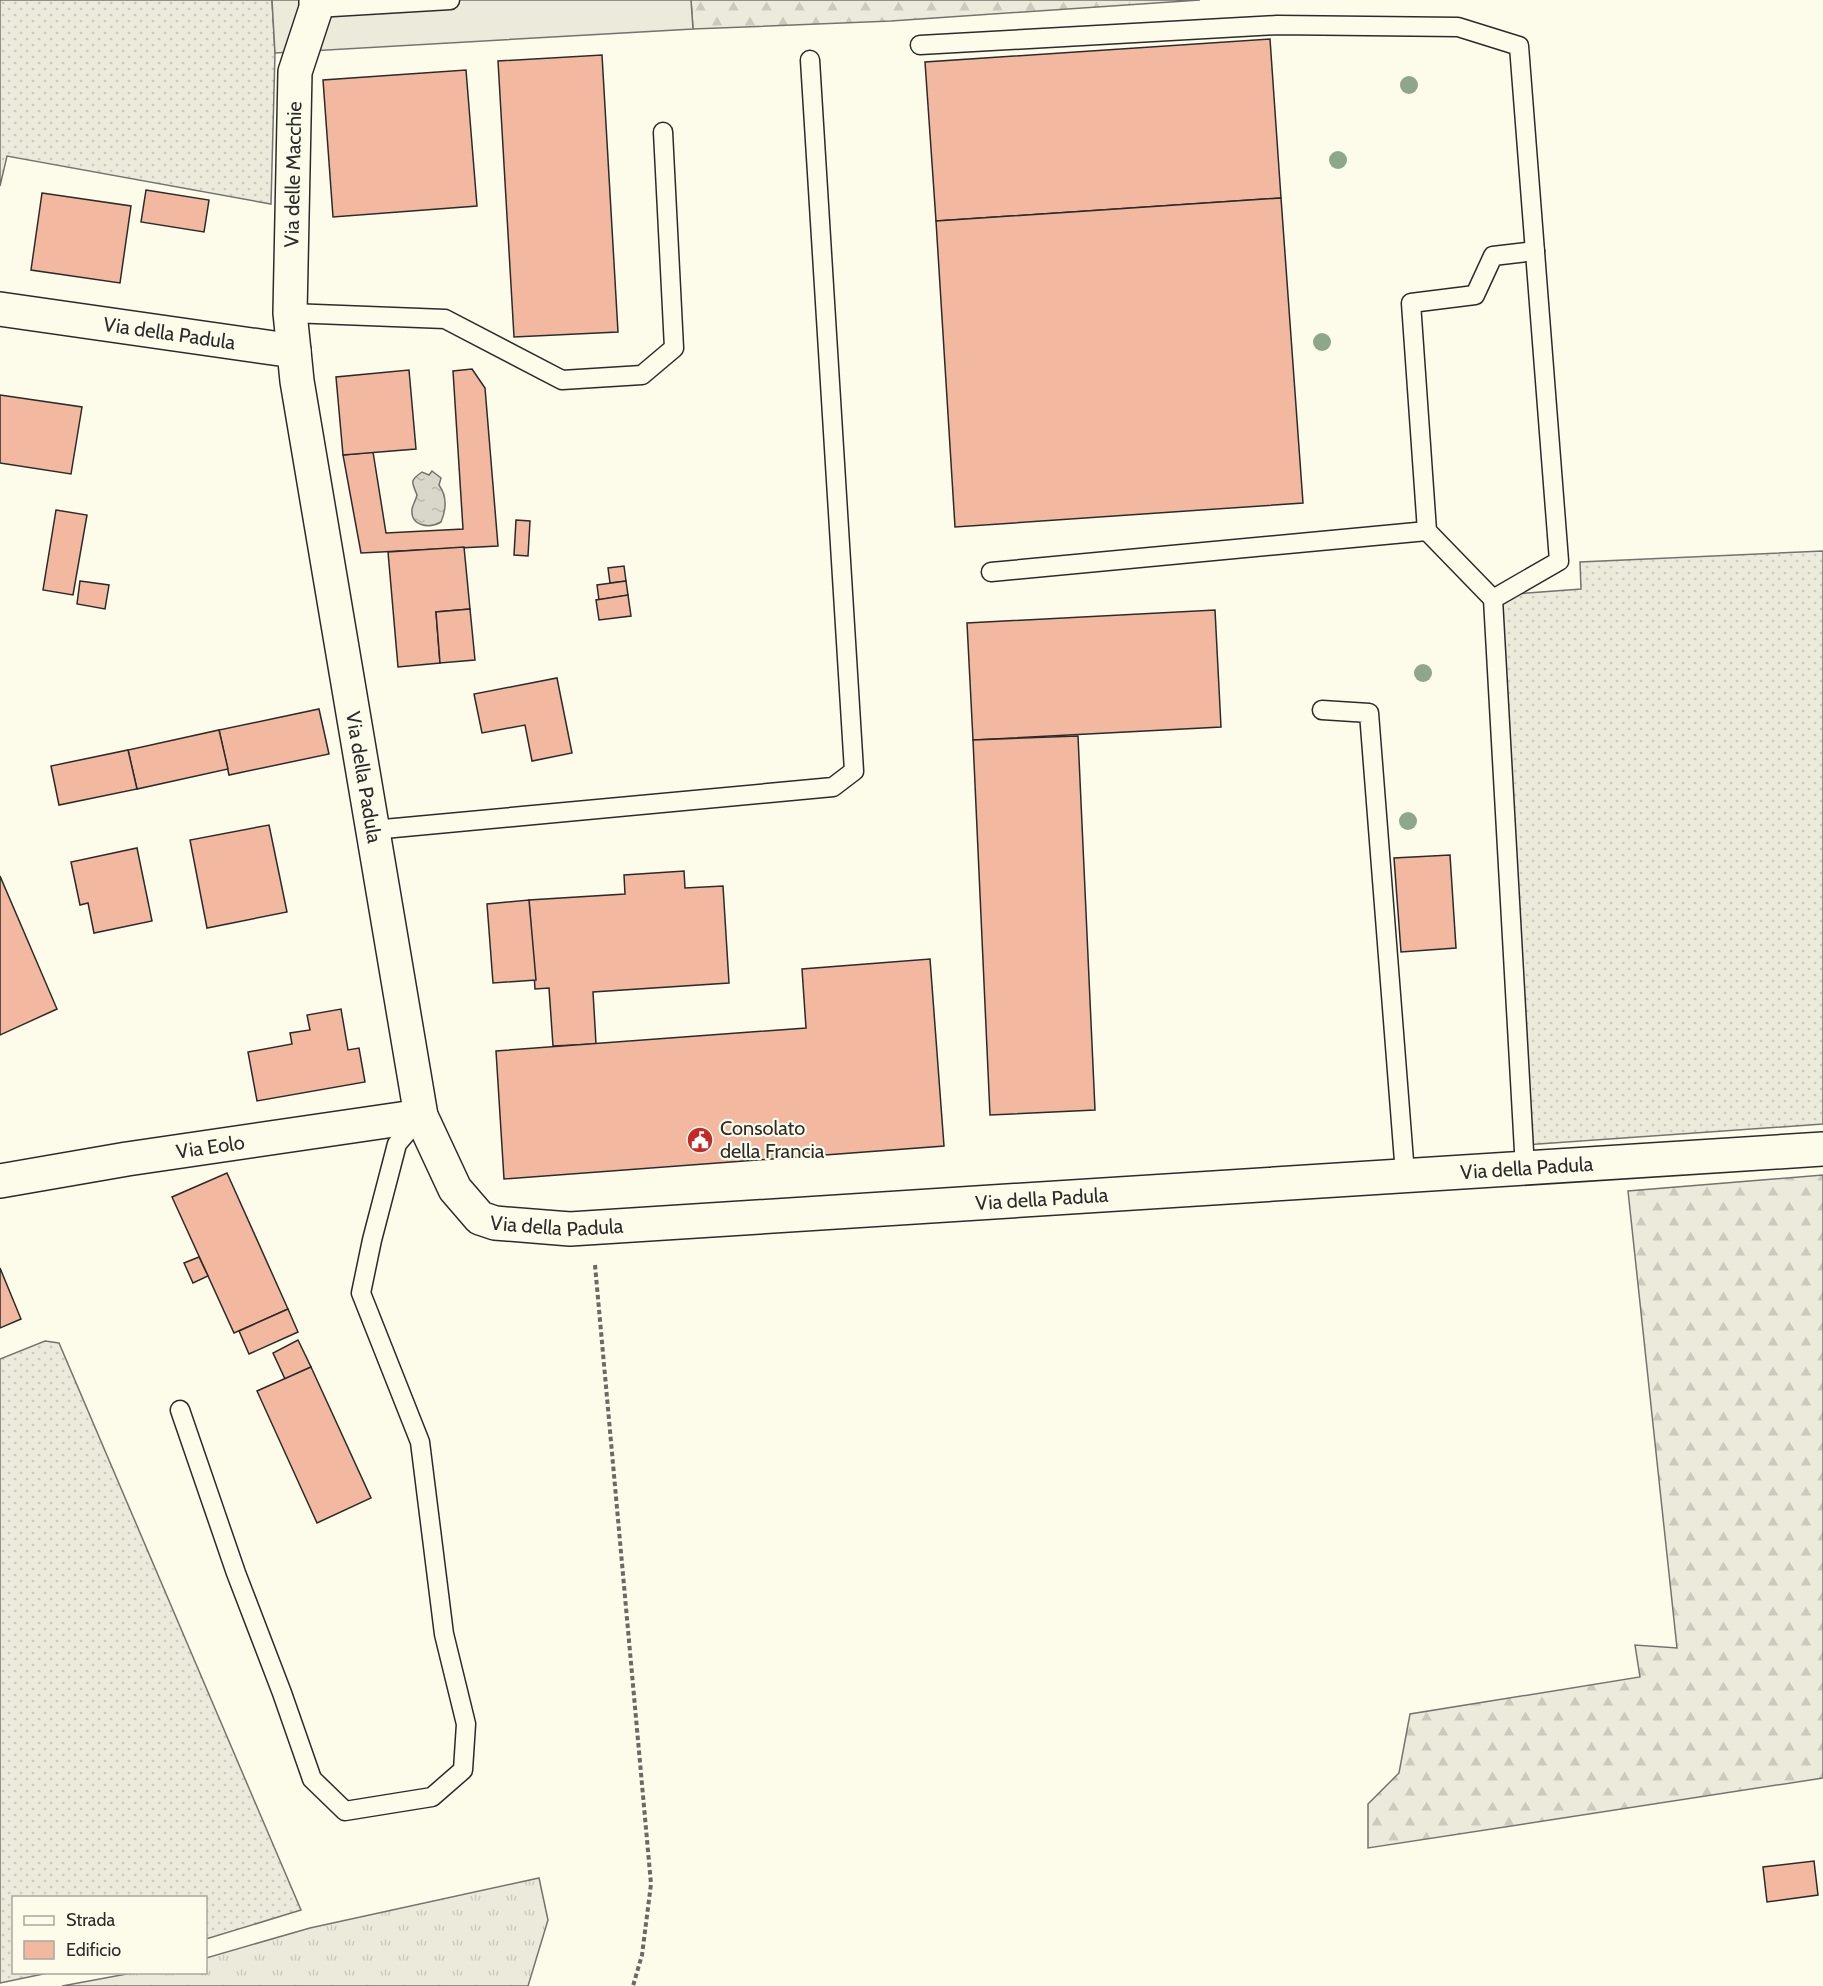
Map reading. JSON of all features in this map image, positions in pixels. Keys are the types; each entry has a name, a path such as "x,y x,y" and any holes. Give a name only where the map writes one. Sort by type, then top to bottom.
{"street":[{"name":"Via delle Macchie","path":"294,351 290,313 295,72 316,4"},
{"name":"Via della Padula","path":"0,309 294,351 299,393 421,1116 455,1189 480,1218 495,1223 570,1229 1823,1149"},
{"name":"Via Eolo","path":"0,1181 127,1159 421,1116"}],"lane":[{"path":"316,4 450,0"},
{"path":"920,45 1277,25 1458,27 1519,46 1559,561 1493,599"},
{"path":"373,830 833,787 854,771 810,60"},
{"path":"290,313 445,319 562,380 642,375 674,348 663,132"},
{"path":"1525,1169 1493,599 1427,531 1411,303 1474,295 1493,256 1535,251"},
{"path":"991,572 1427,531"},
{"path":"1322,710 1369,713 1405,1174"},
{"path":"180,1410 236,1574 312,1779 345,1811 432,1797 463,1770 466,1724 444,1634 420,1442 361,1293 397,1144 421,1116"}],"path":[{"path":"591,1227 651,1884 642,1955 633,1986"}],"green space":[{"path":"0,0 272,0 275,53 271,204 7,156 0,186"},
{"path":"691,0 1200,0 891,21 693,29"},
{"path":"1823,551 1823,1124 1523,1145 1488,596 1581,589 1580,562"},
{"path":"1823,1175 1823,1778 1368,1848 1368,1804 1399,1773 1410,1714 1640,1677 1635,1645 1677,1648 1628,1191"},
{"path":"45,1341 59,1343 301,1910 207,1939 207,1896 12,1896 12,1974 43,1974 0,1983 0,1359"},
{"path":"539,1878 548,1920 528,1986 62,1986 127,1974 207,1974 207,1958 310,1928"}],"shaded area":[{"path":"272,0 691,0 693,29 275,53"}],"water":[{"path":"432,471 441,478 439,485 445,508 441,522 426,525 417,522 412,515 417,495 413,482 422,472 429,475"}],"building":[{"path":"1270,39 1281,198 936,221 925,62"},
{"path":"602,55 618,332 514,337 498,61"},
{"path":"466,70 477,206 333,217 323,80"},
{"path":"146,190 209,200 204,232 141,222"},
{"path":"42,193 131,206 120,283 31,270"},
{"path":"1281,198 1303,503 955,527 936,221"},
{"path":"472,369 485,388 498,546 361,553 343,455 373,452 386,533 463,529 453,371"},
{"path":"409,370 416,449 343,455 336,377"},
{"path":"0,395 82,407 71,474 0,463"},
{"path":"56,510 87,515 73,595 43,590"},
{"path":"516,520 530,521 528,556 514,555"},
{"path":"464,547 470,609 436,612 440,663 398,667 388,552"},
{"path":"624,566 626,581 610,583 608,568"},
{"path":"80,581 109,585 105,609 77,604"},
{"path":"626,581 628,595 599,600 597,585"},
{"path":"628,595 631,616 599,620 596,600"},
{"path":"470,609 475,660 440,663 436,612"},
{"path":"1215,610 1221,727 973,740 967,623"},
{"path":"557,678 572,753 532,761 525,725 482,733 474,694"},
{"path":"319,709 329,754 229,775 219,730"},
{"path":"219,730 228,769 137,789 128,750"},
{"path":"1078,736 1095,1110 990,1115 973,740"},
{"path":"128,750 137,789 59,805 51,766"},
{"path":"269,825 287,912 207,928 190,840"},
{"path":"137,848 152,921 94,933 88,903 80,905 71,862"},
{"path":"1450,855 1456,948 1401,952 1394,858"},
{"path":"684,871 685,888 723,886 729,983 593,992 596,1044 553,1046 549,988 535,989 529,900 625,894 624,875"},
{"path":"0,876 57,1009 0,1035"},
{"path":"529,900 536,980 493,983 487,904"},
{"path":"930,959 944,1146 504,1179 496,1051 806,1028 802,969"},
{"path":"341,1009 348,1050 359,1048 365,1082 257,1101 248,1052 292,1044 290,1033 310,1030 307,1015"},
{"path":"227,1173 288,1309 234,1333 172,1197"},
{"path":"199,1257 208,1276 193,1283 184,1263"},
{"path":"0,1268 21,1319 0,1328"},
{"path":"288,1309 298,1332 249,1354 239,1331"},
{"path":"298,1340 311,1367 285,1379 273,1353"},
{"path":"311,1367 371,1498 317,1523 257,1391"},
{"path":"1814,1861 1818,1895 1767,1902 1763,1867"}],"place":[{"name":"Consolato della Francia","path":"700,1140"}]}
